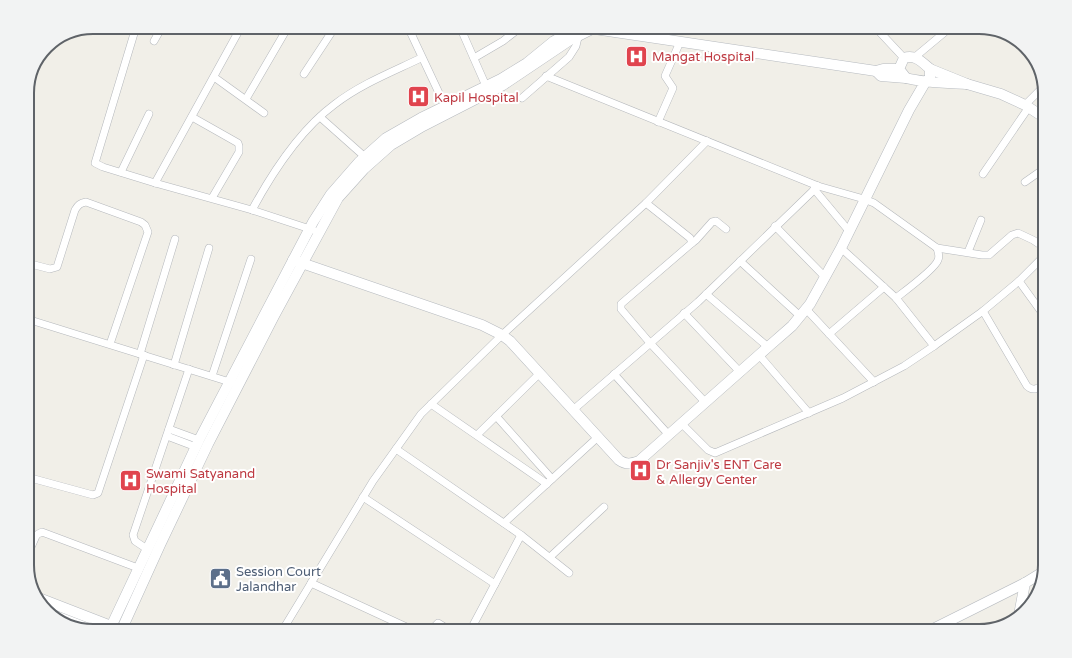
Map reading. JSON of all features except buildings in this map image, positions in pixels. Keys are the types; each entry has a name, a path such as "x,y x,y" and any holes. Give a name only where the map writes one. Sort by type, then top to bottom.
{"street":[{"path":"134,34 95,162 102,167 212,198 314,230"},
{"path":"154,41 158,34"},
{"path":"155,183 237,34"},
{"path":"246,99 284,34"},
{"path":"304,74 330,34"},
{"path":"411,34 446,110"},
{"path":"463,34 486,86"},
{"path":"474,58 499,44 512,34"},
{"path":"314,230 338,198 364,169 391,146 446,110 527,63 554,41 569,34"},
{"path":"124,624 198,444 274,316 298,261 331,194 386,138 421,118 446,110 504,85 570,40 575,34"},
{"path":"522,98 569,57 574,51 578,34"},
{"path":"631,34 876,71 883,68 899,69 910,79 909,110"},
{"path":"882,34 904,58"},
{"path":"915,57 943,34"},
{"path":"658,122 673,88 665,76 680,42"},
{"path":"899,69 904,58 911,56 915,57 930,70 966,84 1001,94 1027,106 1038,113"},
{"path":"252,210 276,169 320,117 335,104 358,89 421,58"},
{"path":"298,261 482,324 502,335 510,341 540,373 619,460 627,464 632,464 638,461 740,372 803,313 841,248 909,110 926,81 930,78 930,70"},
{"path":"876,71 881,76 966,84"},
{"path":"214,76 264,113"},
{"path":"546,76 816,188 864,199 885,210 937,248 989,255 1012,235 1018,233 1038,243"},
{"path":"983,174 1027,106 1038,93"},
{"path":"121,172 149,114"},
{"path":"320,117 365,158"},
{"path":"192,118 238,143 239,146 239,152 212,198"},
{"path":"286,624 363,497 421,414 502,335 646,203 707,142"},
{"path":"1025,182 1038,173"},
{"path":"573,410 706,294 816,188"},
{"path":"816,188 849,231"},
{"path":"34,265 50,270 56,267 75,210 79,204 83,202 146,225 148,232 110,344"},
{"path":"646,203 690,238 692,243"},
{"path":"968,252 981,220"},
{"path":"704,402 650,343 620,307 621,304 696,240 714,221 718,222 726,229"},
{"path":"775,226 825,277"},
{"path":"34,479 93,495 98,493 142,354 175,239"},
{"path":"174,365 209,248"},
{"path":"841,248 896,298 934,346"},
{"path":"896,298 938,262 939,253 937,248"},
{"path":"212,376 251,260"},
{"path":"740,261 829,334 874,382"},
{"path":"681,422 708,450 715,453 809,413 904,366 983,311 1019,282 1038,262"},
{"path":"1019,282 1038,308"},
{"path":"829,334 884,287"},
{"path":"706,294 768,347"},
{"path":"983,311 1027,386 1030,389 1035,390 1038,388"},
{"path":"684,313 740,372"},
{"path":"34,321 234,383"},
{"path":"759,355 809,413"},
{"path":"147,549 135,541 133,535 189,369"},
{"path":"477,435 540,373"},
{"path":"614,374 668,434"},
{"path":"112,624 147,549 167,519 234,383"},
{"path":"431,404 549,481"},
{"path":"496,416 549,481"},
{"path":"168,432 198,444"},
{"path":"504,523 598,438"},
{"path":"396,449 521,534 569,573"},
{"path":"363,497 495,584"},
{"path":"550,557 604,507"},
{"path":"34,540 36,536 42,532 138,568"},
{"path":"474,624 521,534"},
{"path":"943,624 1037,576"},
{"path":"311,583 400,624"},
{"path":"1020,607 1025,583"},
{"path":"47,602 98,624"}],"place":[{"name":"Mangat Hospital","path":"636,56"},
{"name":"Kapil Hospital","path":"419,97"},
{"name":"Dr Sanjiv's ENT Care & Allergy Center","path":"640,471"},
{"name":"Swami Satyanand Hospital","path":"131,480"},
{"name":"Session Court Jalandhar","path":"220,578"}]}
